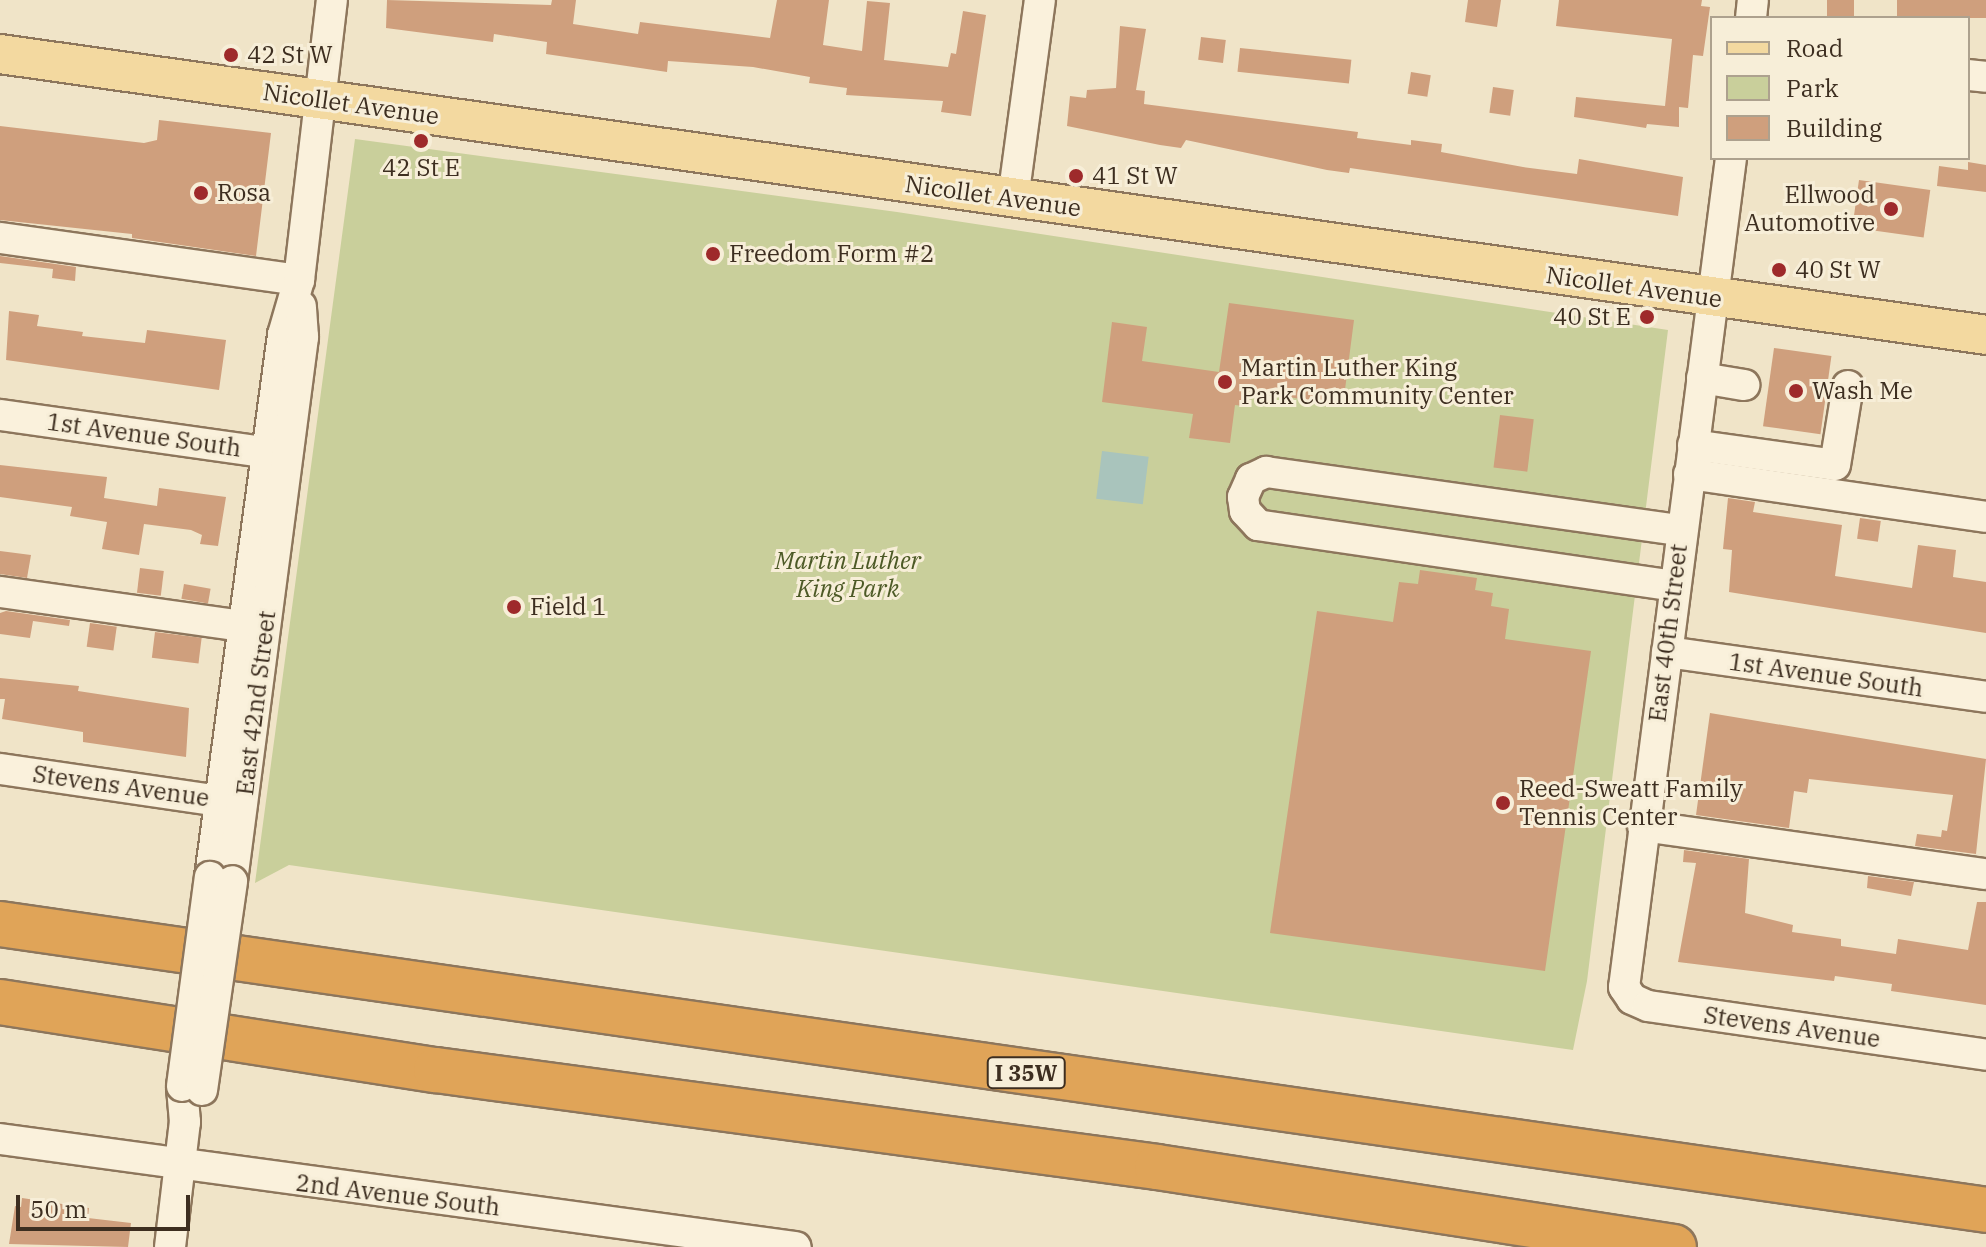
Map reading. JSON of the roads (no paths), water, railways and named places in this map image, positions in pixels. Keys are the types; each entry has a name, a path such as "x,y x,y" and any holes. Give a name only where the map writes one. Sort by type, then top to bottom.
{"highway":[{"name":"I 35W","path":"0,924 1986,1210"},
{"path":"0,1002 436,1070 1157,1167 1674,1247"}],"main road":[{"name":"Nicollet Avenue","path":"0,54 1986,335"}],"street":[{"name":"East 42nd Street","path":"170,1247 277,454 283,335 299,280 332,0"},
{"path":"1013,199 1040,0"},
{"name":"East 40th Street","path":"1624,969 1731,160"},
{"path":"0,238 299,280"},
{"path":"1702,378 1744,385"},
{"path":"1691,460 1835,465 1848,386"},
{"name":"1st Avenue South","path":"0,415 277,454"},
{"name":"East 42nd Street","path":"232,802 243,626 277,454"},
{"path":"1691,460 1986,517"},
{"path":"1675,586 1258,525 1245,511 1243,497 1251,479 1266,472 1681,530"},
{"path":"0,592 243,626"},
{"name":"1st Avenue South","path":"1667,652 1986,697"},
{"name":"Stevens Avenue","path":"0,769 232,802"},
{"path":"1643,826 1986,874"},
{"name":"Stevens Avenue","path":"1624,969 1624,987 1632,999 1648,1006 1986,1055"},
{"name":"2nd Avenue South","path":"0,1139 180,1166 796,1247"}],"water":[{"path":"1102,451 1149,457 1143,504 1096,499"}],"place":[{"name":"42 St W","path":"231,55"},
{"name":"42 St E","path":"421,141"},
{"name":"41 St W","path":"1076,176"},
{"name":"Rosa","path":"201,193"},
{"name":"Ellwood Automotive","path":"1891,209"},
{"name":"Freedom Form #2","path":"713,254"},
{"name":"40 St W","path":"1779,270"},
{"name":"40 St E","path":"1647,317"},
{"name":"Martin Luther King Park Community Center","path":"1225,382"},
{"name":"Wash Me","path":"1796,391"},
{"name":"Field 1","path":"514,607"},
{"name":"Reed-Sweatt Family Tennis Center","path":"1503,803"}],"park label":[{"name":"Martin Luther King Park","path":"848,575"}]}
